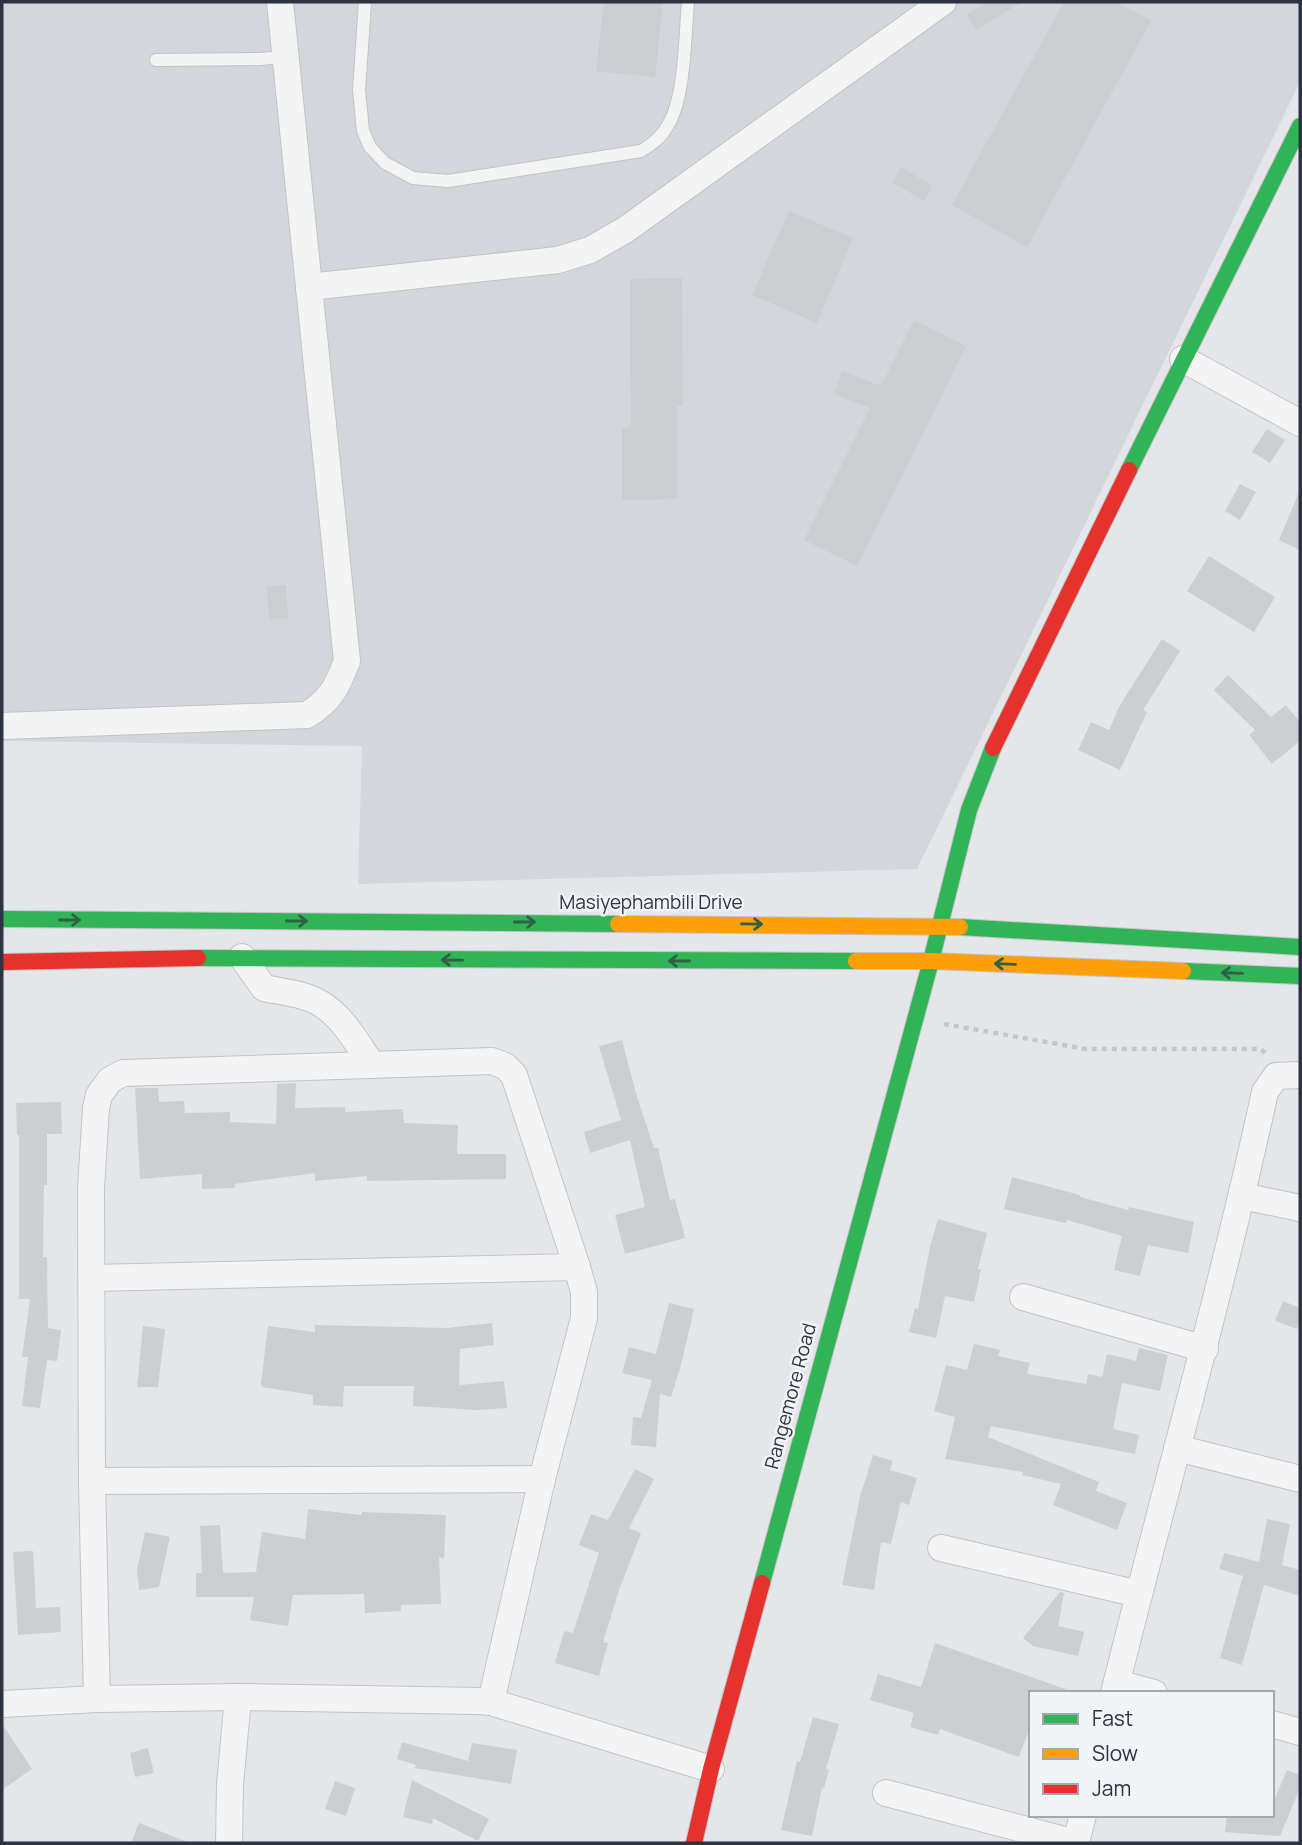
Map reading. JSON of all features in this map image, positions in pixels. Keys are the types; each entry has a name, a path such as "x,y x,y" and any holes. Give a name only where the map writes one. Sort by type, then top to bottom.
{"main road":[{"name":"Rangemore Road","path":"694,1843 711,1769 931,961 969,810 1010,708 1300,126"},
{"name":"Masiyephambili Drive","path":"2,919 940,926 1300,947"},
{"path":"2,962 242,957 931,961 1300,976"}],"street":[{"path":"2,726 307,715 323,705 337,687 348,661 280,2"},
{"path":"309,287 558,260 590,250 625,230 943,2"},
{"path":"1183,359 1300,423"},
{"path":"242,957 264,988 304,997 327,1008 350,1033 372,1065"},
{"path":"97,1699 92,1481 91,1188 96,1108 104,1087 123,1073 492,1061 510,1070 518,1087 577,1267 584,1292 584,1318 542,1479 491,1702"},
{"path":"1138,1691 1115,1688 1205,1349 1265,1092 1288,1075"},
{"path":"1242,1196 1300,1208"},
{"path":"92,1278 577,1267"},
{"path":"1023,1297 1205,1349"},
{"path":"1177,1448 1300,1479"},
{"path":"92,1481 542,1479"},
{"path":"942,1548 1139,1594"},
{"path":"2,1704 238,1696 491,1702 711,1769"},
{"path":"229,1843 230,1786 238,1696"},
{"path":"1274,1725 1300,1732"},
{"path":"886,1793 1076,1843 1082,1817"}],"lane":[{"path":"365,2 359,90 363,131 370,147 385,163 412,178 448,181 641,151 654,143 669,125 678,101 688,2"},
{"path":"156,60 286,57"}],"path":[{"path":"915,1019 1086,1049 1261,1049 1288,1075"}],"shaded area":[{"path":"2,2 1300,2 1300,82 917,869 358,884 362,746 2,741"}],"building":[{"path":"604,2 663,2 655,77 596,71"},
{"path":"987,2 1022,2 976,30 967,14"},
{"path":"1064,2 1116,2 1151,21 1027,247 952,205"},
{"path":"902,167 932,186 924,201 892,182"},
{"path":"789,211 853,238 817,323 752,295"},
{"path":"682,278 683,406 677,406 677,499 622,500 622,428 631,427 630,279"},
{"path":"914,320 966,346 857,566 804,540 870,408 834,394 842,371 881,386"},
{"path":"1267,429 1285,440 1270,463 1252,452"},
{"path":"1240,484 1256,492 1240,520 1225,511"},
{"path":"1300,490 1300,550 1279,540"},
{"path":"1209,556 1275,597 1254,632 1187,591"},
{"path":"286,585 288,618 269,620 267,587"},
{"path":"1162,639 1180,651 1143,710 1147,712 1120,770 1078,750 1091,722 1109,730 1120,705"},
{"path":"1228,675 1271,717 1286,705 1300,722 1300,741 1272,764 1249,735 1255,730 1214,690"},
{"path":"622,1040 654,1148 658,1148 670,1200 675,1199 685,1238 625,1254 615,1215 645,1207 630,1140 590,1153 584,1132 621,1120 599,1046"},
{"path":"296,1083 295,1108 345,1107 345,1112 403,1109 404,1123 458,1125 457,1154 506,1154 506,1179 367,1181 367,1176 315,1181 315,1173 234,1184 235,1188 202,1189 202,1174 140,1179 135,1088 158,1088 159,1102 184,1101 185,1113 230,1112 230,1122 276,1124 277,1084"},
{"path":"61,1102 62,1134 47,1134 43,1257 47,1257 48,1328 61,1330 57,1361 47,1360 40,1408 22,1406 28,1357 22,1357 30,1299 19,1299 19,1135 16,1103"},
{"path":"1012,1177 1128,1210 1129,1207 1194,1222 1188,1253 1148,1245 1140,1276 1114,1270 1122,1236 1067,1220 1066,1223 1004,1209"},
{"path":"938,1219 987,1233 978,1269 981,1269 974,1302 945,1296 936,1338 909,1332 915,1308 918,1309"},
{"path":"1283,1301 1300,1308 1297,1329 1275,1321"},
{"path":"669,1303 694,1309 681,1365 671,1397 660,1394 656,1447 631,1445 633,1417 641,1418 652,1380 622,1373 629,1347 656,1354"},
{"path":"492,1323 494,1345 460,1349 459,1385 504,1381 507,1408 477,1410 413,1406 414,1386 344,1386 343,1407 313,1405 313,1395 262,1387 261,1384 268,1326 315,1332 315,1325 447,1328"},
{"path":"143,1326 165,1329 158,1387 137,1387"},
{"path":"974,1344 1000,1350 998,1356 1030,1363 1027,1374 1086,1384 1088,1374 1102,1377 1107,1354 1136,1361 1139,1348 1168,1355 1160,1391 1122,1383 1113,1429 1139,1435 1135,1454 991,1426 988,1437 1099,1482 1096,1491 1127,1503 1117,1530 1053,1505 1061,1484 1022,1475 1023,1472 945,1459 955,1417 934,1411 946,1365 967,1370"},
{"path":"873,1455 893,1461 890,1470 917,1478 909,1505 901,1502 891,1544 881,1542 874,1590 842,1585 860,1497"},
{"path":"635,1469 654,1479 629,1528 641,1533 603,1642 608,1643 599,1676 555,1663 564,1631 573,1633 599,1553 579,1545 591,1514 608,1520"},
{"path":"308,1509 362,1515 362,1512 446,1515 444,1558 439,1557 441,1604 401,1605 401,1611 365,1613 364,1594 293,1595 288,1626 250,1620 254,1597 196,1597 196,1573 202,1573 200,1526 220,1525 223,1573 256,1572 262,1532 305,1539"},
{"path":"1267,1519 1290,1524 1282,1565 1300,1570 1300,1596 1264,1585 1242,1665 1220,1658 1243,1576 1219,1569 1224,1553 1259,1562"},
{"path":"145,1532 170,1537 159,1587 139,1590 137,1570"},
{"path":"33,1551 36,1608 60,1607 61,1632 18,1635 13,1552"},
{"path":"1060,1592 1064,1593 1058,1626 1084,1632 1078,1656 1033,1646 1023,1638"},
{"path":"935,1643 1068,1691 1029,1691 1029,1730 1019,1757 940,1729 938,1735 910,1727 914,1713 870,1700 878,1674 921,1687"},
{"path":"813,1717 839,1724 812,1836 781,1830 797,1761 800,1762"},
{"path":"2,1724 32,1769 2,1790"},
{"path":"402,1742 468,1761 472,1743 517,1750 511,1784 415,1768 416,1765 397,1759"},
{"path":"148,1748 154,1773 135,1777 130,1753"},
{"path":"1287,1770 1300,1775 1300,1788 1280,1836 1225,1832 1227,1817 1274,1817 1274,1800"},
{"path":"412,1780 489,1819 478,1841 433,1818 432,1824 403,1817"},
{"path":"335,1781 355,1788 346,1816 325,1809"},
{"path":"139,1823 188,1842 188,1843 131,1843"}],"traffic: fast":[{"path":"1129,470 1300,126"},
{"path":"762,1583 931,961 969,810 993,748"},
{"path":"2,919 618,924"},
{"path":"960,927 1300,947"},
{"path":"198,958 856,961"},
{"path":"1183,971 1300,976"}],"traffic: slow":[{"path":"618,924 960,927"},
{"path":"856,961 931,961 1183,971"}],"traffic: jam":[{"path":"993,748 1129,470"},
{"path":"2,962 198,958"},
{"path":"694,1843 711,1769 762,1583"}]}
